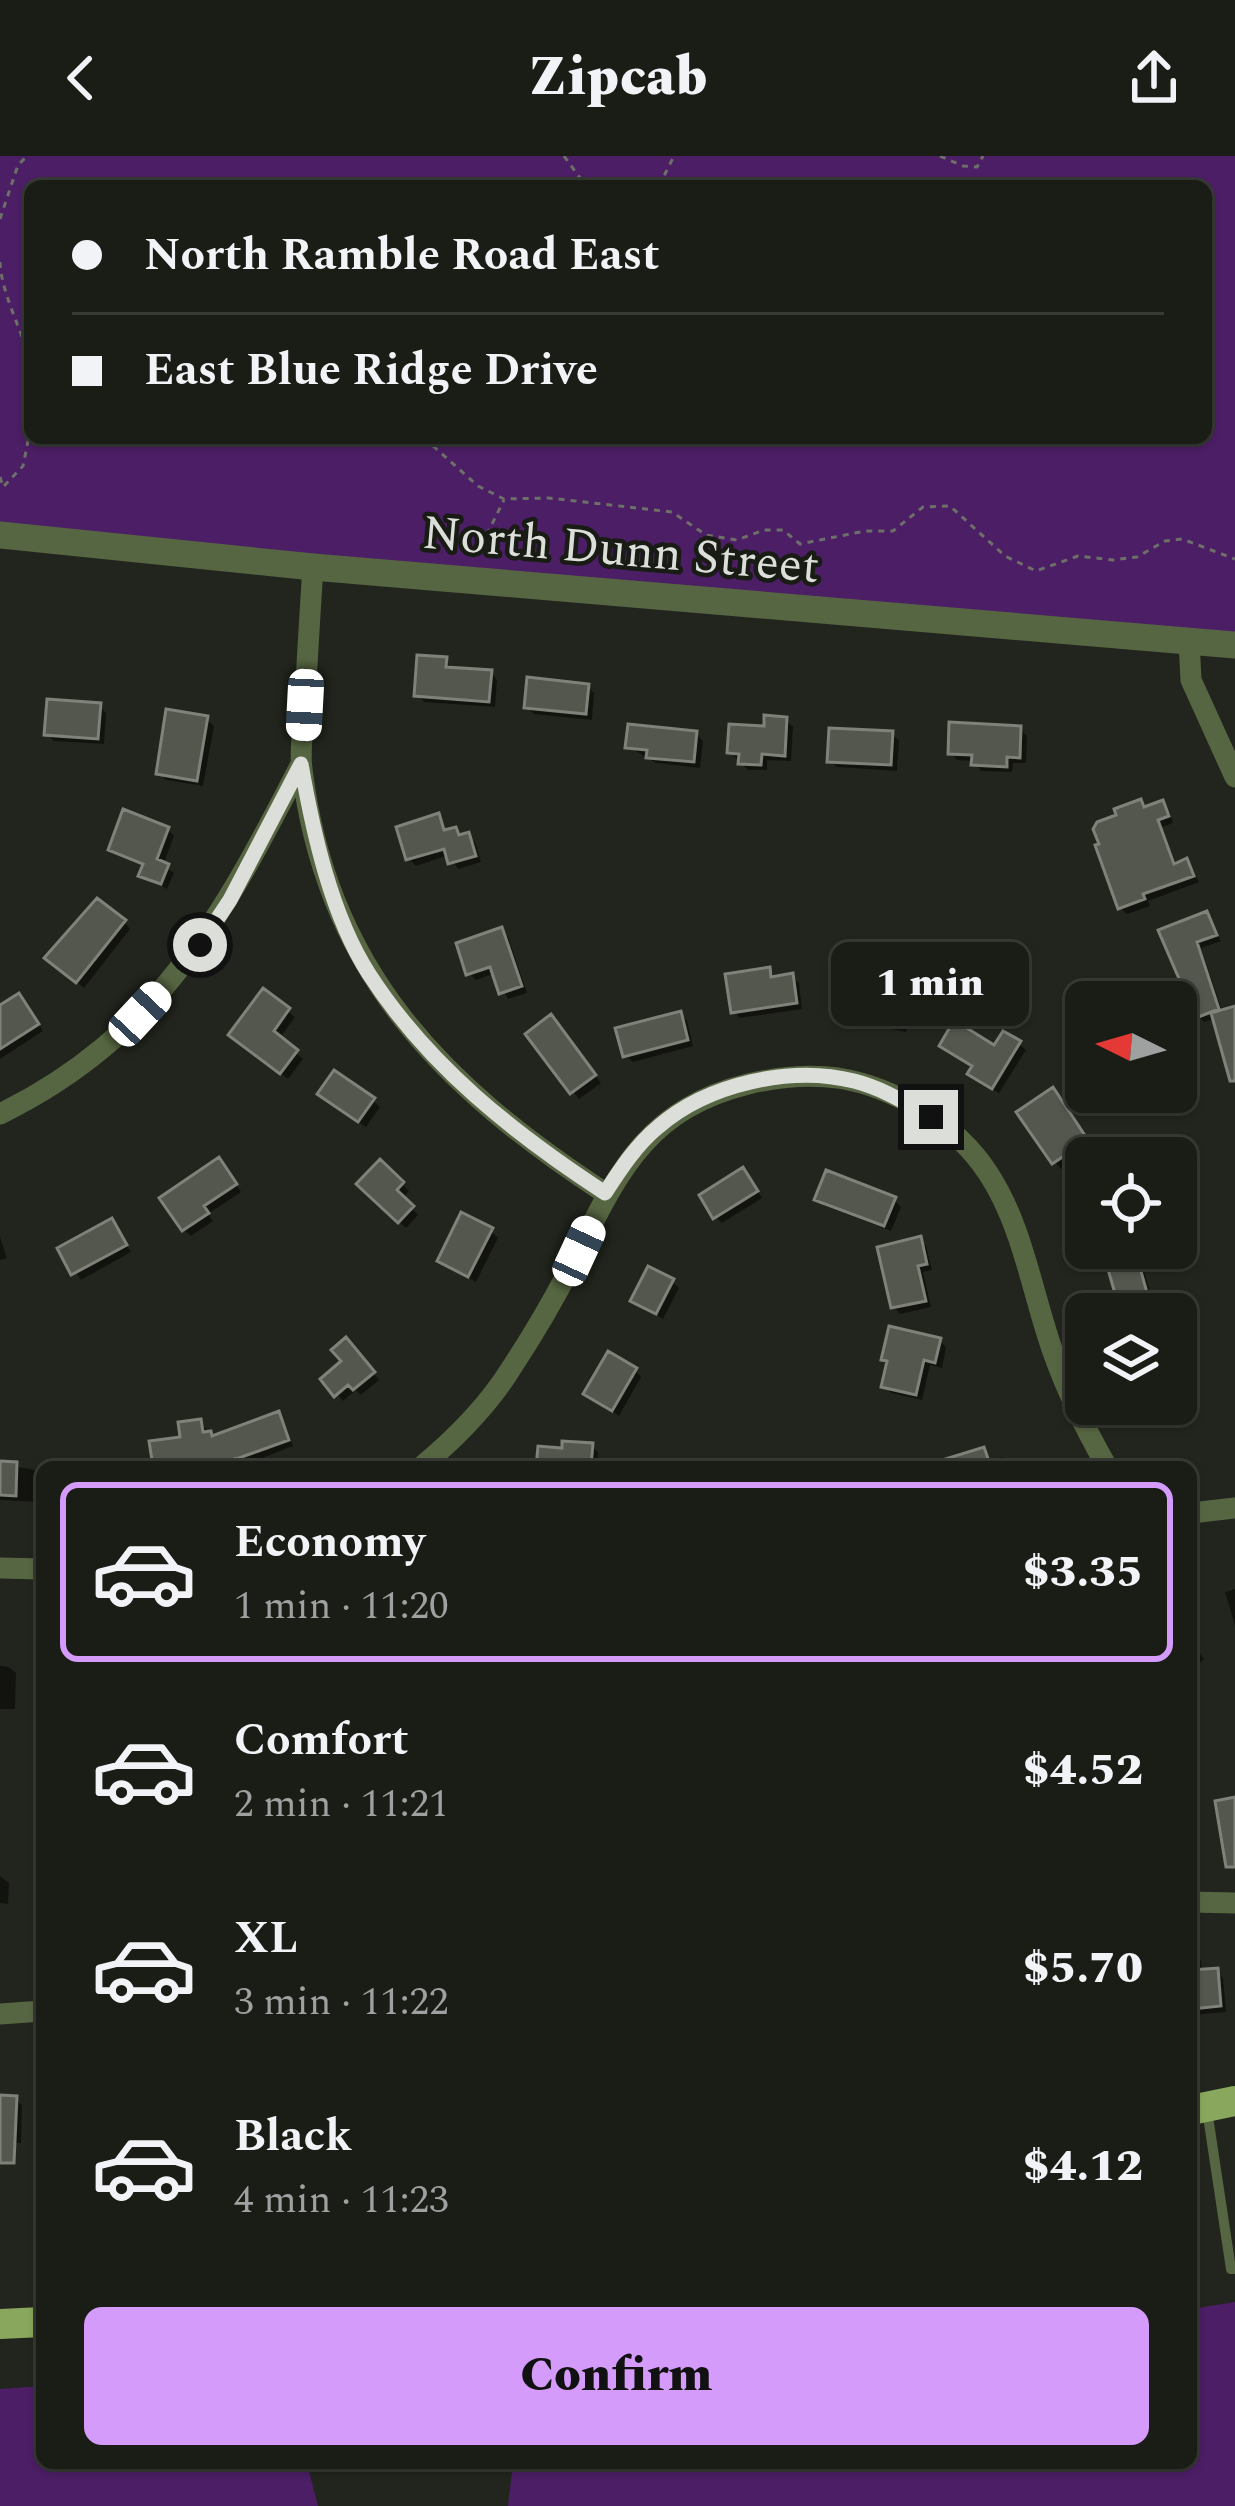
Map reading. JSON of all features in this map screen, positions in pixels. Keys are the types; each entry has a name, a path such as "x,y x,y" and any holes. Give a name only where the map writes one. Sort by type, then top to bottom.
{"main road":[{"path":"0,2324 36,2322"}],"street":[{"name":"North Dunn Street","path":"0,535 313,567 1235,645"},
{"path":"313,567 301,764 328,878 367,971 424,1044 486,1107 605,1193"},
{"path":"1189,641 1191,680 1235,777"},
{"path":"0,1114 44,1090 107,1045 171,981 230,900 301,764"},
{"path":"428,1461 460,1433 510,1371 579,1251 605,1193 658,1126 696,1103 739,1087 799,1076 853,1080 896,1097 953,1134 987,1171 1016,1232 1068,1391 1104,1461"},
{"path":"1197,1512 1235,1508"},
{"path":"0,1568 36,1569"},
{"path":"1197,1902 1235,1903"},
{"path":"0,2014 36,2011"}],"lane":[{"path":"1211,2106 1231,2269 1235,2269"}],"path":[{"path":"0,219 18,165 27,156"},
{"path":"940,156 976,167 983,156"},
{"path":"0,262 1,277 24,336"},
{"path":"1,488 23,466 27,444"},
{"path":"431,444 478,486 504,499 549,498 672,512 706,535 737,540 764,530 783,530 800,544 865,531 893,531 923,508 937,504 950,506 1005,556 1036,571 1078,556 1113,560 1137,556 1165,541 1182,539 1235,559"},
{"path":"0,477 1,488"},
{"path":"462,580 504,499"}],"shaded area":[{"path":"0,156 1235,156 1235,646 0,535"},
{"path":"1235,2302 1235,2506 508,2506 512,2469 1197,2469 1197,2308"},
{"path":"36,2386 36,2469 309,2469 318,2506 0,2506 0,2389"}],"building":[{"path":"417,655 447,657 446,667 492,670 489,702 414,696"},
{"path":"527,677 589,684 586,714 524,708"},
{"path":"47,699 101,703 98,739 44,735"},
{"path":"166,709 208,716 197,781 156,774"},
{"path":"764,715 787,717 785,756 762,754 761,765 738,764 739,754 727,753 729,724 764,726"},
{"path":"949,722 1021,726 1020,758 1007,757 1007,767 971,765 972,755 948,754"},
{"path":"628,724 697,731 694,762 646,758 647,750 625,748"},
{"path":"829,728 893,731 891,765 827,762"},
{"path":"1141,799 1144,807 1163,800 1169,816 1158,820 1174,864 1187,858 1194,876 1143,894 1145,899 1118,909 1093,829 1097,822 1116,815 1114,809"},
{"path":"123,809 169,827 157,859 169,864 161,884 138,876 143,864 108,850"},
{"path":"439,813 444,830 456,827 459,835 469,832 476,856 448,864 444,849 406,860 396,827"},
{"path":"97,898 126,920 76,983 44,958"},
{"path":"1207,911 1217,935 1197,942 1219,1009 1197,1018 1197,981 1180,981 1158,930"},
{"path":"502,927 522,986 499,994 490,967 466,975 456,943"},
{"path":"770,967 771,977 793,973 797,1003 731,1013 725,974"},
{"path":"848,975 907,986 900,1027 841,1015"},
{"path":"263,988 290,1008 274,1031 298,1050 280,1074 228,1035"},
{"path":"19,993 39,1024 0,1049 0,1005"},
{"path":"1235,1006 1235,1081 1230,1081 1211,1013"},
{"path":"681,1011 688,1040 623,1057 615,1028"},
{"path":"551,1014 596,1075 570,1094 525,1034"},
{"path":"954,1020 994,1045 1003,1031 1021,1041 992,1089 967,1074 972,1066 939,1046"},
{"path":"334,1070 375,1098 358,1122 317,1094"},
{"path":"1053,1087 1065,1113 1070,1113 1086,1137 1065,1137 1065,1155 1052,1164 1016,1112"},
{"path":"219,1157 237,1184 204,1206 209,1213 182,1231 159,1198"},
{"path":"380,1159 404,1182 397,1190 414,1206 398,1223 356,1184"},
{"path":"743,1167 758,1191 713,1219 699,1195"},
{"path":"826,1170 896,1197 884,1226 814,1200"},
{"path":"461,1212 493,1228 468,1277 437,1261"},
{"path":"112,1218 127,1245 71,1275 57,1248"},
{"path":"921,1236 927,1264 918,1266 926,1301 891,1308 877,1247"},
{"path":"648,1266 674,1279 656,1314 630,1301"},
{"path":"1108,1269 1140,1269 1147,1293 1115,1293"},
{"path":"889,1326 941,1338 935,1363 924,1360 916,1395 881,1387"},
{"path":"346,1337 375,1372 353,1390 348,1385 334,1397 320,1379 341,1361 331,1350"},
{"path":"608,1351 637,1368 612,1411 583,1394"},
{"path":"279,1411 289,1440 225,1461 152,1461 149,1441 180,1437 178,1422 201,1419 203,1432 211,1431 212,1436"},
{"path":"562,1441 593,1443 592,1461 537,1461 538,1446 562,1448"},
{"path":"984,1447 989,1461 938,1461"},
{"path":"0,1461 17,1462 16,1496 0,1495"},
{"path":"1235,1797 1235,1867 1226,1867 1215,1801"},
{"path":"1218,1968 1221,2006 1197,2008 1197,1970"},
{"path":"0,2095 17,2096 14,2163 0,2163"}],"route":[{"path":"200,945 230,900 301,764 328,878 367,971 424,1044 486,1107 605,1193 658,1126 709,1096 768,1080 799,1076 853,1080 931,1117"}]}
